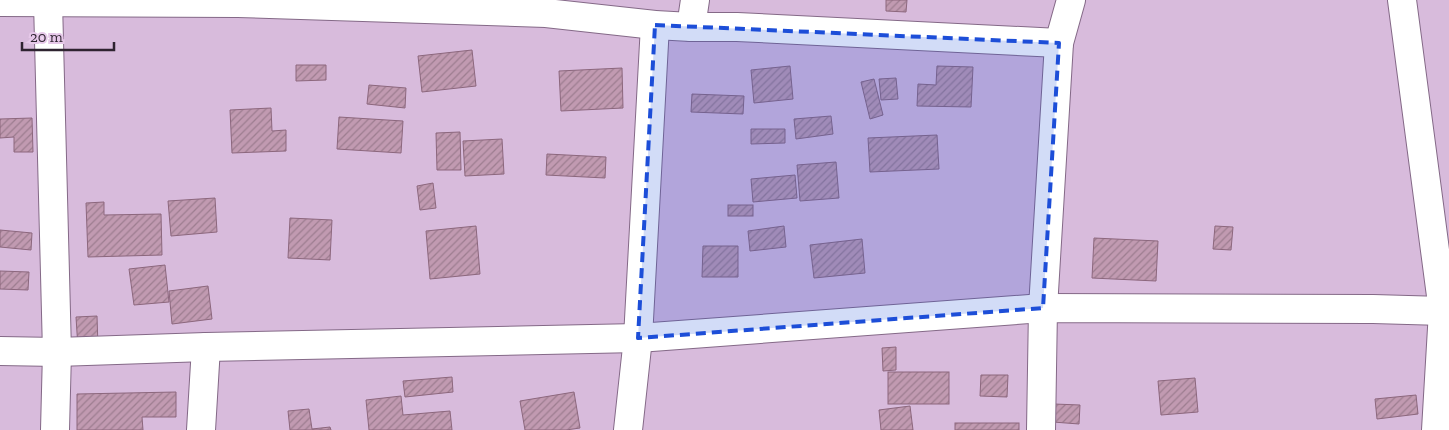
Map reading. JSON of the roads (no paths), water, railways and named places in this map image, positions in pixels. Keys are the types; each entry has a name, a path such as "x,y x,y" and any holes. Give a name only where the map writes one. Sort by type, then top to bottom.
{"street":[{"path":"691,27 695,0"},
{"path":"1041,430 1043,308 1059,43 1071,0"},
{"path":"1402,0 1443,311 1436,430"},
{"path":"0,2 238,2 547,6 654,25 1059,43"},
{"path":"48,2 57,352 54,430"},
{"path":"628,430 638,338 654,25"},
{"path":"0,352 638,338 1043,308 1443,311"},
{"path":"201,430 206,347"}]}
